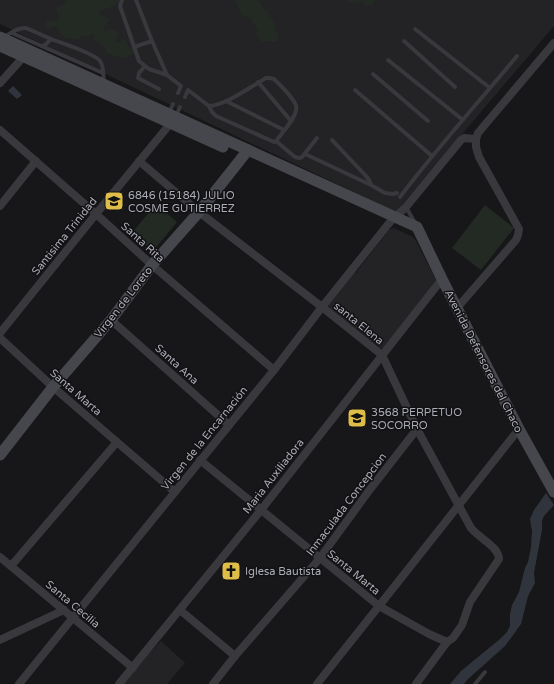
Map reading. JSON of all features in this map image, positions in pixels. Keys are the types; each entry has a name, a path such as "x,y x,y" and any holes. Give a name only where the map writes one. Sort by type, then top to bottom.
{"main road":[{"path":"3,39 174,113"},
{"path":"32,51 104,79 174,113 246,153 393,219 417,227"},
{"name":"Virgen de Loreto","path":"0,455 53,387 111,320 152,265 246,153"},
{"path":"393,219 415,234 427,247"},
{"name":"Avenida Defensores del Chaco","path":"417,227 519,429 552,489"}],"street":[{"path":"457,308 516,240 519,230 479,157 476,147 476,139 478,134 554,43"},
{"path":"0,83 32,51"},
{"name":"Santisima Trinidad","path":"0,332 139,161 174,113"},
{"name":"Santa Rita","path":"0,130 152,265 274,370"},
{"name":"Virgen de la Encarnación","path":"19,684 274,370 322,307 393,219 406,206 461,140 464,138 476,139"},
{"path":"0,206 36,161"},
{"name":"santa Elena","path":"139,161 198,212 382,355 417,429 471,528 499,555 499,559 470,602 462,625 453,638 447,642"},
{"name":"Maria Auxiliadora","path":"120,684 261,510 442,279"},
{"name":"Santa Ana","path":"111,320 229,425"},
{"name":"Santa Marta","path":"0,338 53,387 175,492"},
{"name":"Inmaculada Concepcion","path":"213,684 235,656 320,558 368,492 417,429"},
{"path":"317,684 519,429"},
{"path":"11,566 117,442"},
{"name":"Santa Marta","path":"200,460 379,606 429,634 447,642"},
{"name":"Santa Cecilia","path":"0,557 133,668"},
{"path":"0,640 64,610"},
{"path":"180,610 235,656"},
{"path":"416,684 447,642"}],"lane":[{"path":"122,0 120,6 134,47 139,60 145,66 168,76 188,90 209,106 216,116 271,141 276,141 295,157 300,158 317,138"},
{"path":"136,0 168,76"},
{"path":"3,39 20,28 26,28 74,47 96,58 101,63 104,79"},
{"path":"415,29 490,88"},
{"path":"32,51 51,39"},
{"path":"134,47 152,41"},
{"path":"404,41 455,87"},
{"path":"400,196 517,56"},
{"path":"388,60 463,120"},
{"path":"145,66 139,73 138,78 159,89"},
{"path":"373,74 428,121"},
{"path":"209,106 217,105 226,101 266,78 274,79 294,101 297,107 297,111 291,121 276,141"},
{"path":"258,82 291,121"},
{"path":"178,93 181,86"},
{"path":"184,97 188,90"},
{"path":"355,90 432,156"},
{"path":"226,101 284,130"},
{"path":"332,140 366,176 371,185"},
{"path":"304,154 385,193 397,193"},
{"path":"406,206 417,227"},
{"path":"475,684 485,672"}],"shaded area":[{"path":"0,0 554,0 554,26 396,212 0,24"},
{"path":"66,0 119,0 116,5 100,11 101,16 110,18 103,29 105,31 110,29 117,30 119,34 116,42 119,43 122,39 126,40 128,46 133,48 134,53 123,58 108,54 105,47 94,40 93,34 87,37 81,36 78,40 65,38 57,27 49,29 45,26 47,21 58,20 59,18 56,8 65,3"},
{"path":"234,0 256,0 261,3 263,9 267,11 276,25 275,30 278,32 278,41 263,42 260,40 256,34 258,29 252,21 252,18 248,18 240,12"},
{"path":"347,0 376,0 372,5 366,6 362,1 356,3 349,2"},
{"path":"13,86 22,95 17,99 8,91"},
{"path":"156,204 177,222 153,251 131,234"},
{"path":"485,205 514,228 481,270 452,248"},
{"path":"394,228 413,237 436,280 383,349 329,308 328,305 354,270 358,274 357,271 389,230"},
{"path":"546,493 554,505 544,516 542,521 542,530 534,573 535,583 528,596 521,624 505,646 464,684 450,684 461,671 507,632 510,626 512,605 519,592 528,562 532,531 530,519 534,510"},
{"path":"161,641 185,663 167,684 123,684 137,666"}],"place":[{"name":"6846 (15184) JULIO COSME GUTIERREZ","path":"114,201"},
{"name":"3568 PERPETUO SOCORRO","path":"357,418"},
{"name":"Iglesa Bautista","path":"231,571"}]}
